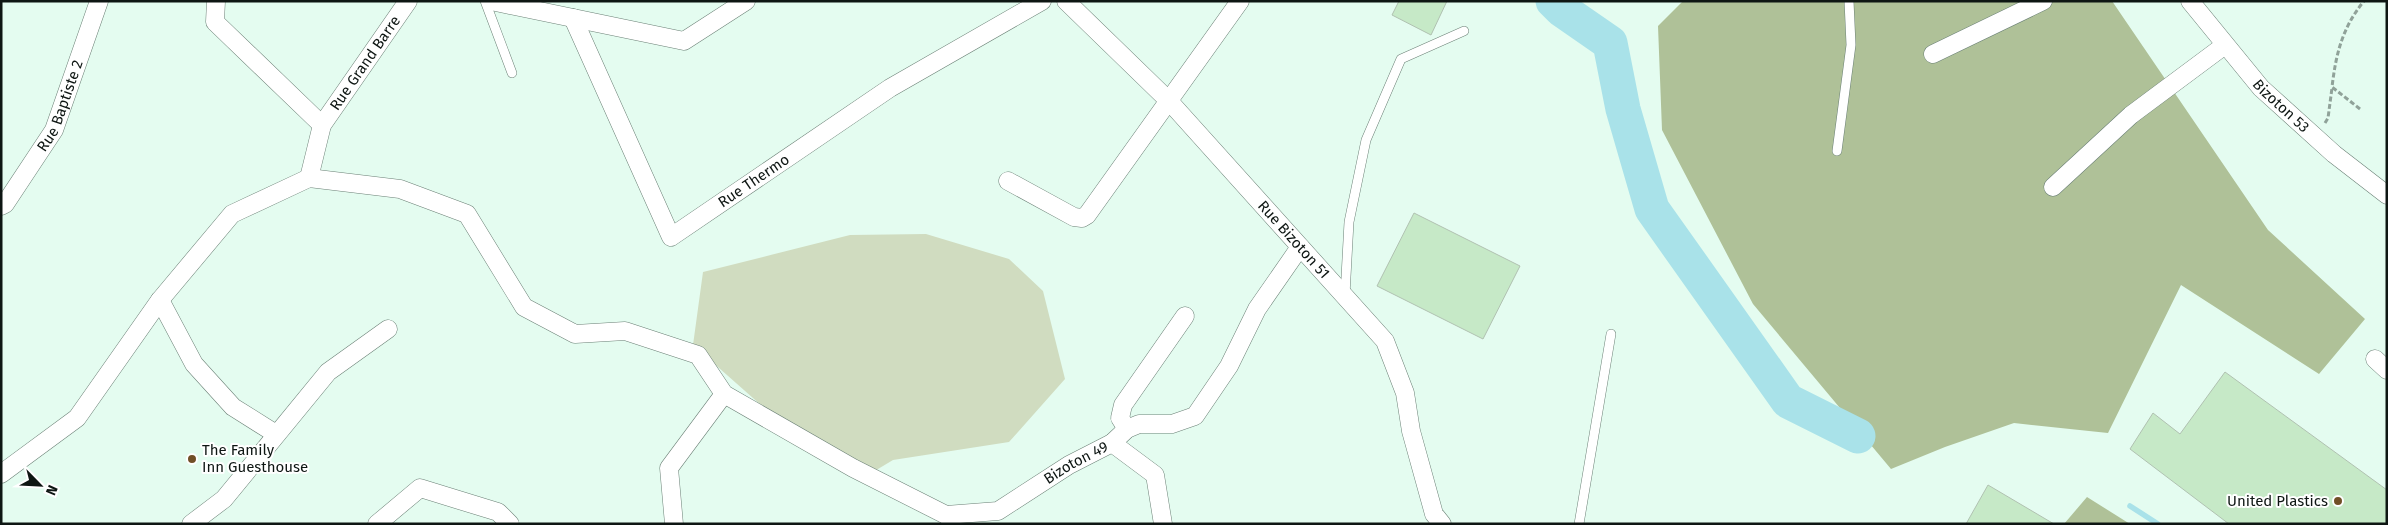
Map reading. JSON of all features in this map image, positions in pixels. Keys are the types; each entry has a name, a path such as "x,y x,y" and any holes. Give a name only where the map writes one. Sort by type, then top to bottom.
{"street":[{"name":"Rue Baptiste 2","path":"3,205 54,130 99,1"},
{"path":"216,1 215,22 322,125 309,178"},
{"name":"Rue Grand Barre","path":"322,125 408,1"},
{"path":"491,1 684,41 746,1"},
{"name":"Rue Thermo","path":"573,18 671,237 890,88 1042,1"},
{"name":"Rue Bizoton 51","path":"1066,1 1169,101 1385,341 1405,393 1411,431 1434,514 1442,524"},
{"path":"1933,54 2042,1"},
{"name":"Bizoton 53","path":"2190,1 2261,88 2314,136 2387,195"},
{"path":"1008,180 1074,217 1082,218 1087,215 1169,101 1236,3"},
{"path":"2054,187 2131,115 2225,45"},
{"path":"1,474 77,418 160,300 232,214 309,178 400,190 466,214 524,307 575,334 625,331 698,355 724,394 942,519"},
{"path":"1112,443 1127,429 1139,424 1172,424 1195,416 1229,366 1257,309 1300,247"},
{"path":"160,300 194,364 233,407 276,434"},
{"path":"1127,429 1120,418 1123,406 1185,316"},
{"path":"191,524 224,499 328,372 388,328"},
{"path":"674,524 669,468 724,394"},
{"name":"Bizoton 49","path":"942,519 998,510 1070,465 1112,443 1155,475 1158,520"},
{"path":"377,524 420,488 498,512 510,524"}],"lane":[{"path":"485,1 512,73"},
{"path":"1837,151 1850,45 1850,1"},
{"path":"1345,296 1349,222 1366,140 1401,59 1464,31"},
{"path":"1579,524 1611,334"}],"path":[{"path":"2314,136 2328,118 2335,58 2350,19 2364,1"},
{"path":"2332,88 2360,109"}],"green space":[{"path":"1683,1 2112,1 2268,230 2365,319 2319,374 2181,285 2108,433 2014,423 1945,447 1891,469 1753,304 1662,130 1658,26"},
{"path":"926,234 1009,259 1043,291 1065,379 1009,442 893,460 858,481 806,445 693,345 703,272 850,235"},
{"path":"2087,497 2130,524 2064,524"}],"building":[{"path":"1399,1 1447,1 1431,35 1392,15"},
{"path":"1414,213 1520,266 1483,339 1377,286"},
{"path":"2225,372 2387,490 2387,524 2229,524 2130,449 2153,413 2180,434"},
{"path":"1988,485 2054,524 1966,524"}],"waterway":[{"path":"1553,1 1561,9 1610,43 1623,109 1652,209 1788,401 1858,436"},
{"path":"2130,506 2158,524"}],"place":[{"name":"The Family Inn Guesthouse","path":"192,459"},
{"name":"United Plastics","path":"2338,501"}]}
